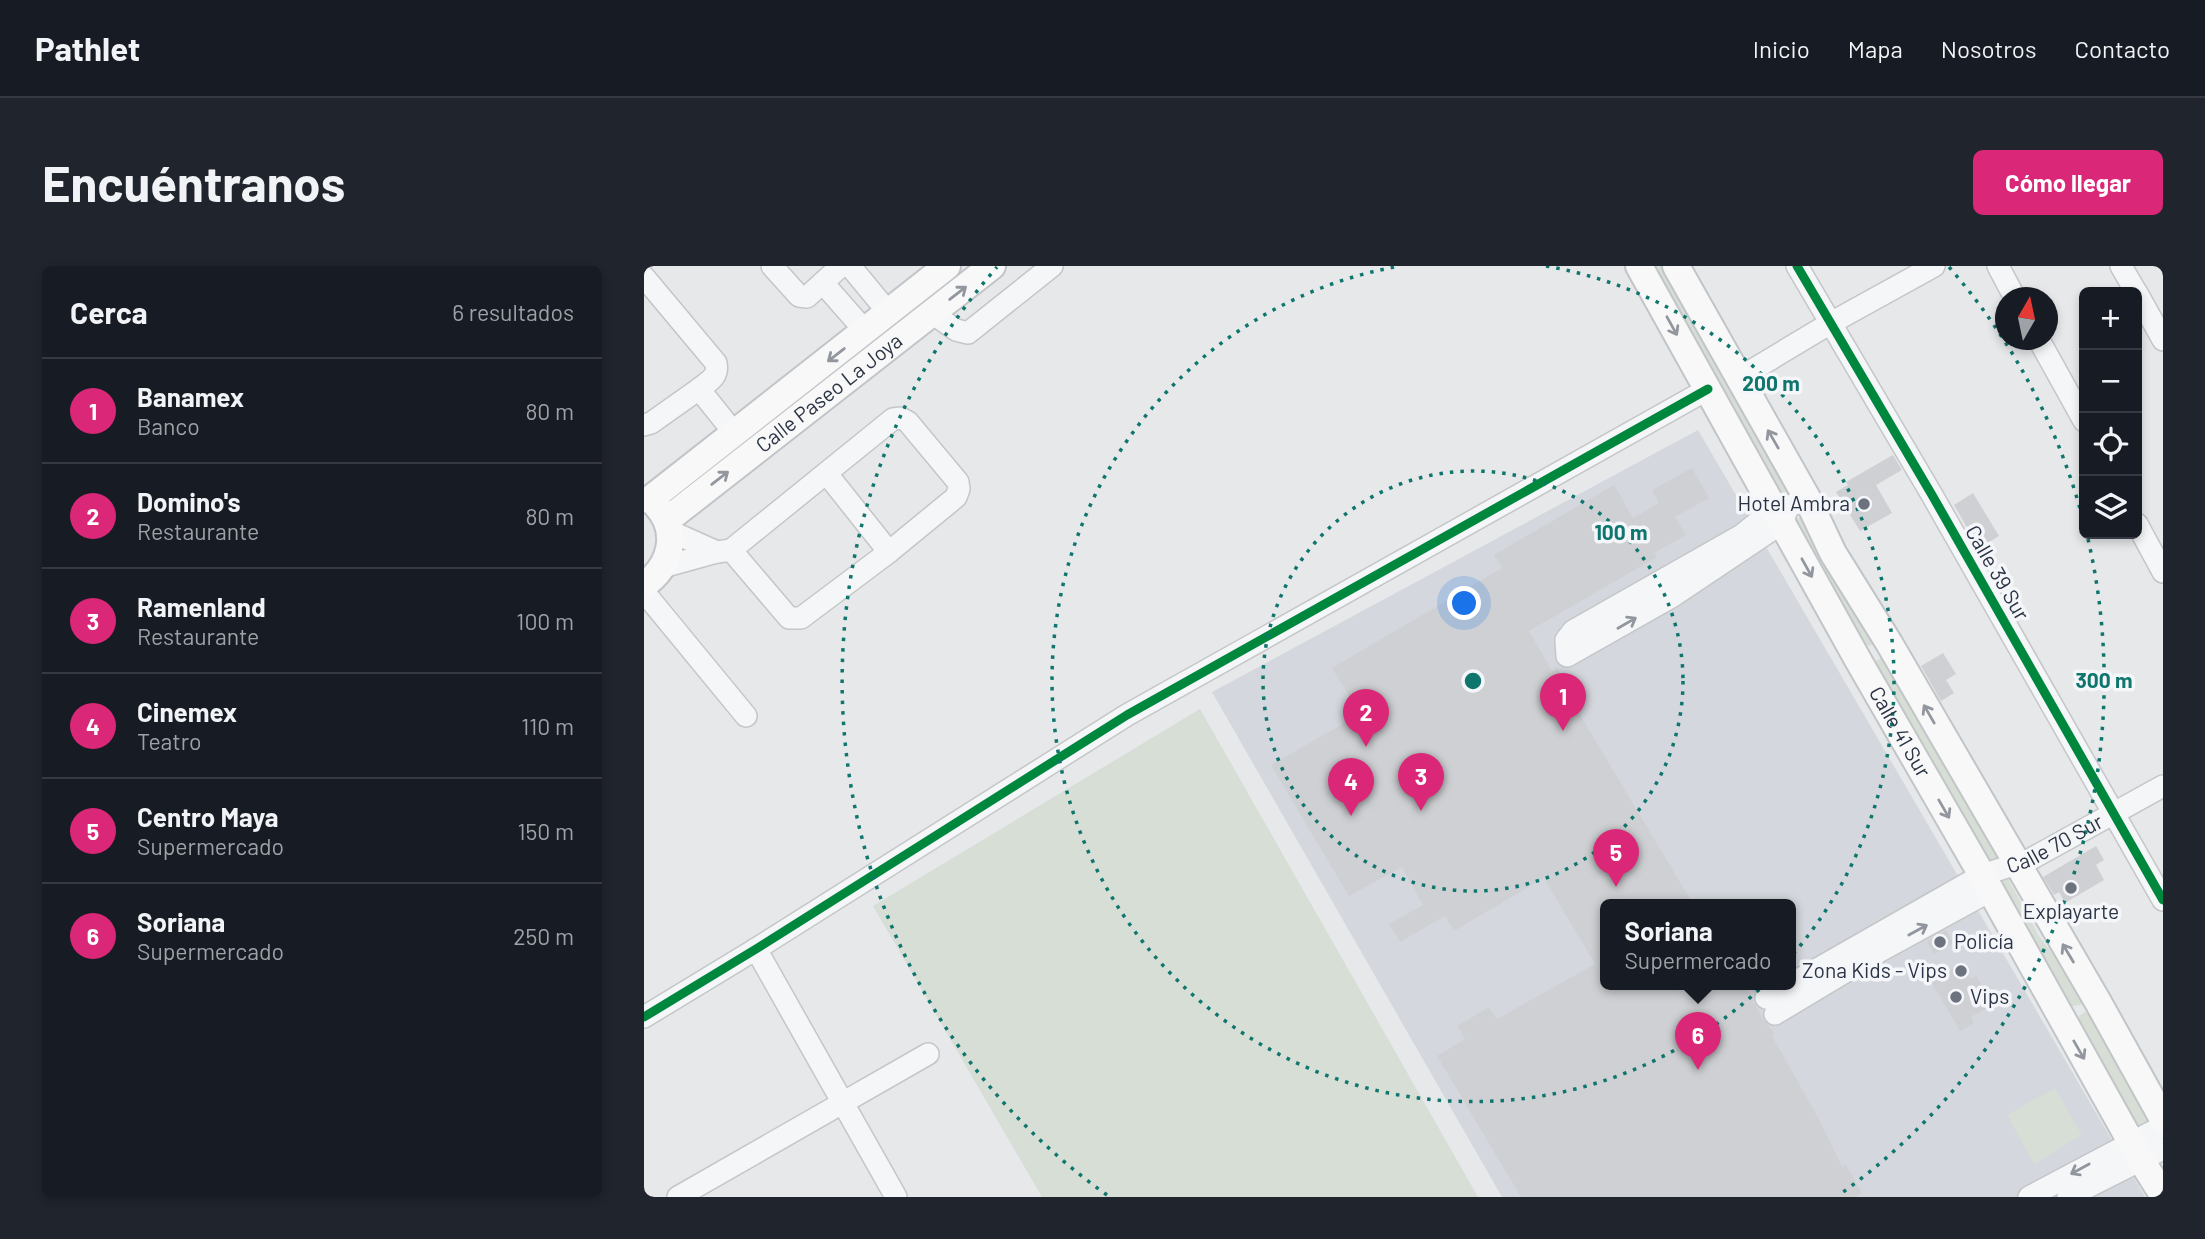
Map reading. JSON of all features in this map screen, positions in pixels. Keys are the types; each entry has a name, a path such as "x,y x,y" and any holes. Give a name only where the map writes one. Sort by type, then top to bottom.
{"main road":[{"name":"Calle Paseo La Joya","path":"647,499 736,434 947,266"},
{"name":"Calle Paseo La Joya","path":"668,526 992,266"},
{"name":"Calle 41 Sur","path":"1639,266 1708,389 1788,509 1833,553 1889,643 2163,1119"},
{"name":"Calle 41 Sur","path":"1675,266 1739,378 1788,509 1858,660 2062,1019 2145,1150 2163,1195"},
{"path":"647,499 659,509 668,526 670,550 654,576"},
{"path":"1858,660 1889,643"},
{"path":"2062,1019 2098,1002"}],"street":[{"path":"772,266 803,298 841,266"},
{"path":"850,266 888,312"},
{"path":"932,313 956,330 968,333 1052,266"},
{"name":"Calle 39 Sur","path":"1797,266 1937,504 2163,900"},
{"path":"1739,378 1934,266"},
{"path":"1998,266 2009,287"},
{"path":"2121,266 2133,287"},
{"path":"644,277 716,363 718,370 715,377 699,389 651,423 644,425"},
{"path":"823,283 866,332"},
{"path":"2142,303 2163,340"},
{"path":"2045,350 2080,413"},
{"path":"699,389 736,434"},
{"path":"644,1017 1127,715 1708,389"},
{"path":"654,576 724,551 827,474 893,419 901,418 908,422 958,482 959,489 956,497 889,552 795,620 789,618 724,551 668,526"},
{"path":"827,474 889,552"},
{"path":"1668,588 1742,534 1788,509"},
{"path":"2142,532 2160,562"},
{"path":"644,592 747,716"},
{"name":"Calle 70 Sur","path":"1875,944 1986,883 2015,864 2029,860 2163,786"},
{"path":"1796,981 1875,944"},
{"path":"1785,990 1770,1006 1875,944"},
{"path":"756,949 896,1197"},
{"path":"678,1197 928,1054"},
{"path":"2068,1197 2145,1150 2163,1126"},
{"path":"2029,1197 2145,1150"}],"shaded area":[{"path":"1650,266 1666,266 1792,496 1782,499"},
{"path":"1698,430 2145,1197 1502,1197 1212,692"},
{"path":"1795,518 1801,518 1833,575 1876,640 1874,645 1864,646"},
{"path":"1883,656 2000,859 1994,862 1988,859 1875,666 1875,662"},
{"path":"1200,709 1478,1197 1042,1197 873,906"},
{"path":"2007,877 2039,936 2083,998 2081,1005 2072,1006 2068,1003 1999,880"},
{"path":"2087,1011 2092,1013 2152,1122 2141,1127 2138,1125 2079,1020 2079,1016"},
{"path":"2055,1088 2082,1135 2034,1164 2007,1115"}],"building":[{"path":"1893,455 1902,470 1876,485 1892,513 1860,531 1836,492 1848,485 1846,482"},
{"path":"1692,468 1709,498 1675,517 1686,535 1654,553 1657,557 1529,631 1552,671 1557,668 1573,696 1570,698 1690,899 1600,899 1600,990 1748,991 1764,1021 1775,1034 1772,1036 1820,1121 1842,1167 1846,1165 1862,1193 1855,1197 1521,1197 1437,1056 1465,1039 1457,1026 1489,1007 1497,1019 1595,964 1544,878 1454,931 1445,916 1400,942 1389,924 1423,905 1402,867 1349,896 1271,765 1353,718 1345,705 1352,700 1332,668 1502,568 1494,555 1614,485 1633,518 1659,503 1652,490"},
{"path":"1973,493 1999,536 1979,548 1954,505"},
{"path":"1943,653 1956,674 1946,680 1954,693 1941,701 1921,666"},
{"path":"2096,846 2104,860 2096,865 2104,880 2065,903 2059,892 2054,895 2043,877"},
{"name":"Policía","path":"1946,930 1953,943 1934,954 1927,941"},
{"path":"1962,963 1971,979 1976,976 1993,1005 1971,1017 1974,1023 1960,1031 1931,981"}],"cycle path":[{"path":"1797,266 1932,495 2163,900"},
{"path":"644,1017 1127,715 1708,389"}],"place":[{"name":"Hotel Ambra","path":"1864,504"},
{"name":"Banamex","path":"1563,731"},
{"name":"Domino's","path":"1366,747"},
{"name":"Ramenland","path":"1421,811"},
{"name":"Cinemex","path":"1351,816"},
{"name":"Centro Maya","path":"1616,887"},
{"name":"Explayarte","path":"2071,888"},
{"name":"Policía","path":"1940,942"},
{"name":"Zona Kids - Vips","path":"1961,971"},
{"name":"Vips","path":"1956,997"},
{"name":"Soriana","path":"1698,1070"}]}
